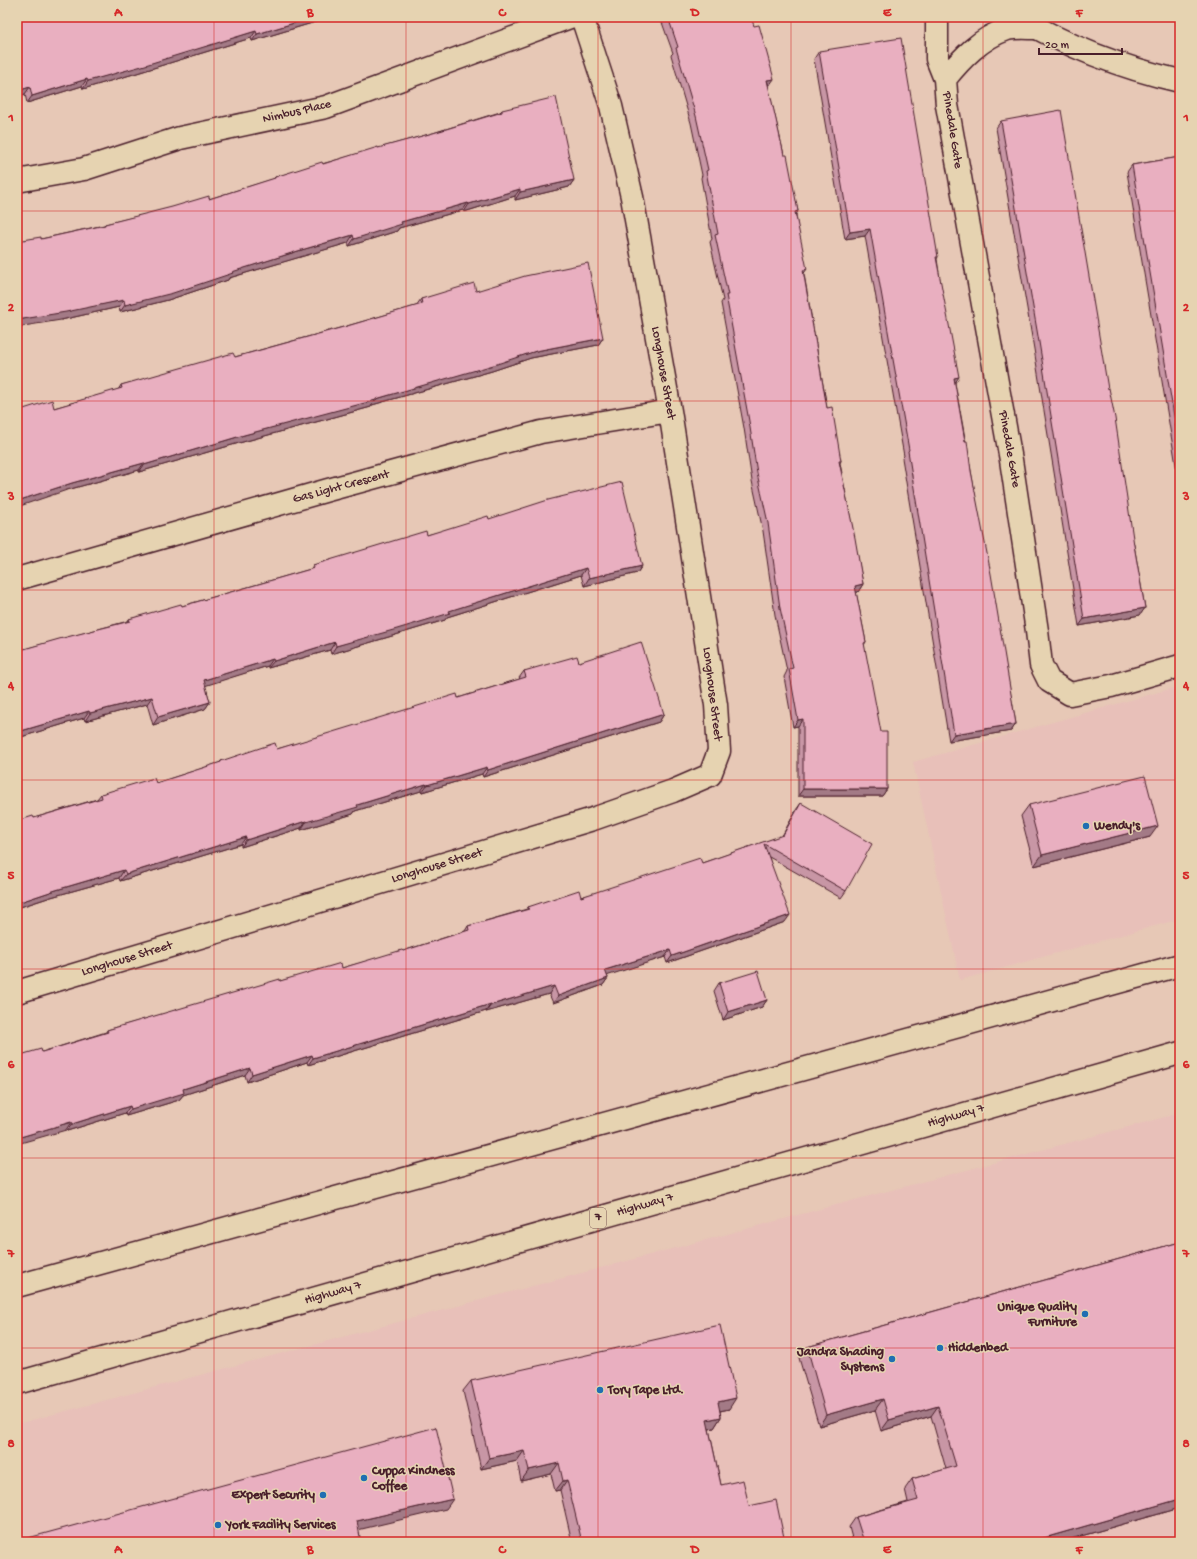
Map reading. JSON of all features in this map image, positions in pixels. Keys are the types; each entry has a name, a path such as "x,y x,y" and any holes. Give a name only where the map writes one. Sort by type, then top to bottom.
{"street":[{"name":"Nimbus Place","path":"17,181 84,169 180,138 326,107 570,17"},
{"name":"Longhouse Street","path":"17,992 593,819 673,791 710,775 719,751 716,705 670,411 629,182 612,106 582,17"},
{"name":"Pinedale Gate","path":"937,17 937,59 945,79 947,105 1011,460 1038,631 1041,665 1049,681 1070,694 1112,686 1180,666"},
{"name":"Pinedale Gate","path":"945,79 960,60 985,39 1027,22"},
{"path":"1027,22 1060,40 1139,71 1180,81"},
{"name":"Gas Light Crescent","path":"17,579 328,490 541,432 670,411"},
{"path":"17,1286 1180,965"},
{"name":"Highway 7","path":"17,1383 1180,1053"}],"shaded area":[{"path":"1180,686 1180,919 960,980 913,762"},
{"path":"1180,1113 1180,1542 17,1542 17,1424"}],"building":[{"path":"17,17 314,17 257,34 256,31 142,66 88,81 87,79 32,96 30,87 17,91"},
{"path":"668,17 751,17 754,26 759,25 774,79 767,80 784,155 787,155 798,211 795,212 807,269 803,270 827,408 832,407 841,461 839,461 863,584 855,586 881,732 887,732 887,789 803,789 803,719 798,720 789,669 793,668 780,608 768,523 757,473 726,295 728,295 715,235 718,234 706,171 708,170 696,116 676,48 678,47"},
{"path":"901,38 938,257 936,257 959,377 954,378 991,574 1016,724 954,734 909,450 870,229 850,232 819,51"},
{"path":"556,97 574,180 520,192 520,189 401,222 402,224 354,239 353,235 232,272 233,273 173,293 125,305 124,300 17,320 17,241 41,237 41,239 105,225 209,196 209,199 322,162 323,164 378,147 433,133 502,112 502,110"},
{"path":"1061,110 1108,389 1109,388 1115,418 1145,608 1084,619 1001,121"},
{"path":"1180,157 1180,452 1132,165"},
{"path":"588,263 603,338 536,351 376,400 244,435 144,465 144,463 72,483 17,501 17,411 52,400 54,408 122,388 121,385 233,353 235,357 347,326 422,304 421,299 474,283 476,291 525,276"},
{"path":"622,482 642,566 589,578 586,568 397,629 336,646 335,642 274,661 273,659 204,680 210,702 158,717 152,697 90,713 89,711 21,731 22,736 17,737 17,651 130,621 129,619 181,604 182,606 314,568 313,565 426,531 427,535 488,516 489,519 548,500"},
{"path":"641,642 664,714 488,770 487,767 427,785 426,784 357,805 358,807 306,821 246,840 246,837 126,874 124,870 17,903 17,821 33,816 34,818 102,798 101,794 154,778 156,783 275,743 277,749 457,694 458,698 526,677 524,671 577,656 579,662"},
{"name":"Wendy's","path":"1145,776 1158,826 1042,855 1029,805"},
{"path":"801,803 872,844 846,891 764,844 790,915 672,956 670,950 605,970 608,978 558,996 554,986 313,1058 312,1055 252,1074 250,1068 183,1089 184,1093 131,1109 130,1106 72,1124 71,1122 17,1138 17,1056 41,1049 42,1052 108,1032 107,1030 280,979 280,981 341,963 342,968 402,950 403,951 469,930 468,926 529,909 528,907 579,890 581,897 700,858 702,863 783,835"},
{"path":"758,971 767,1000 728,1012 719,983"},
{"path":"1180,1242 1180,1499 1030,1542 864,1542 856,1517 918,1500 912,1479 956,1466 938,1406 889,1420 883,1399 826,1415 807,1347"},
{"path":"720,1325 736,1398 718,1402 721,1417 707,1420 721,1485 743,1480 749,1506 776,1500 785,1542 582,1542 567,1480 563,1481 559,1463 529,1470 524,1451 489,1458 471,1381"},
{"path":"436,1427 453,1499 357,1521 360,1537 340,1542 17,1542 17,1541"}],"place":[{"name":"Wendy's","path":"1086,826"},
{"name":"Unique Quality Furniture","path":"1085,1314"},
{"name":"Hiddenbed","path":"940,1348"},
{"name":"Jandra Shading Systems","path":"892,1359"},
{"name":"Tory Tape Ltd.","path":"600,1390"},
{"name":"Cuppa Kindness Coffee","path":"364,1478"},
{"name":"Expert Security","path":"323,1495"},
{"name":"York Facility Services","path":"218,1525"}]}
